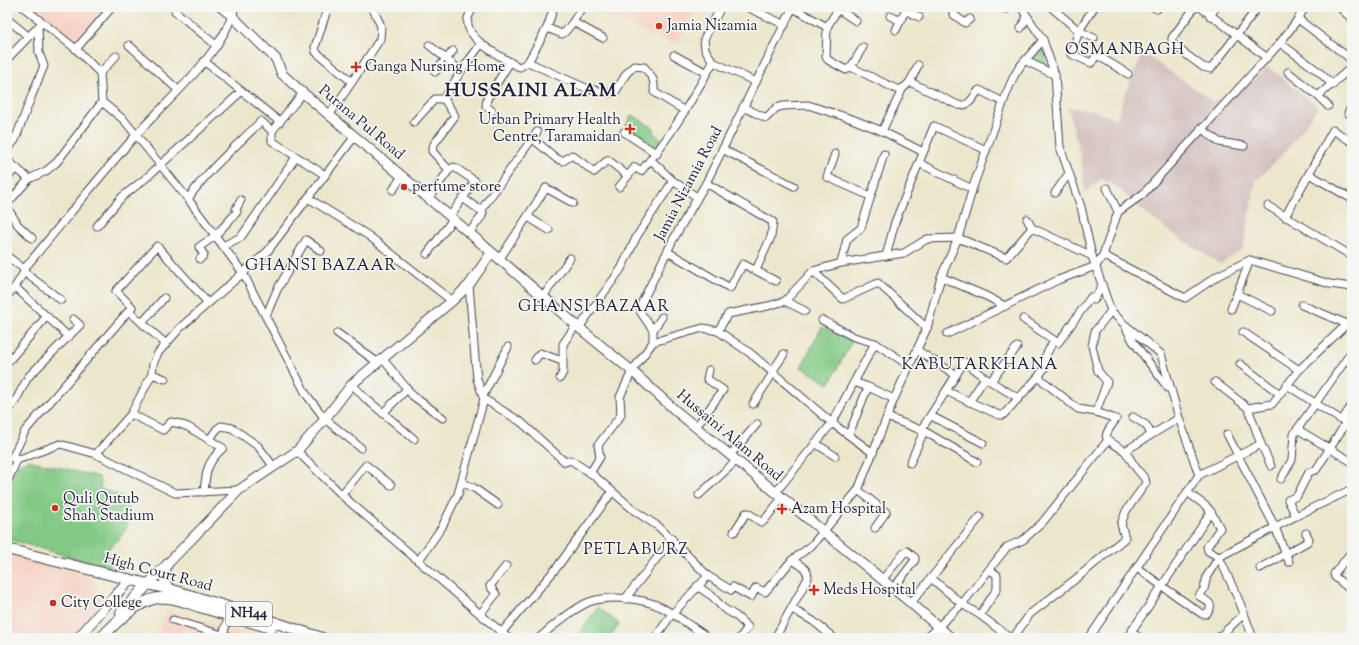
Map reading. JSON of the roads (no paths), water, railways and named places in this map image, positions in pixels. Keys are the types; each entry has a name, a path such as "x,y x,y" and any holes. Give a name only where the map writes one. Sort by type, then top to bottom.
{"highway":[{"name":"High Court Road","path":"7,549 148,584 241,611 322,638"},
{"path":"115,624 122,611 148,584"},
{"name":"High Court Road","path":"101,638 115,624 146,601 159,598 177,600 302,638"}],"main road":[{"name":"Purana Pul Road","path":"221,7 233,12 276,59 282,74 491,253"},
{"name":"Hussaini Alam Road","path":"491,253 632,371 696,428 951,638"},
{"path":"148,584 239,490 297,451 325,419 352,384 452,301 469,285 491,253"},
{"path":"170,561 164,577 168,587 176,592"},
{"path":"78,638 130,580"},
{"path":"105,638 115,624"}],"street":[{"path":"7,204 29,179 46,171 57,162 102,102 100,72 76,49 40,25 23,7"},
{"path":"328,7 315,47 316,52 352,82"},
{"path":"330,114 380,39 381,26 372,7"},
{"path":"473,7 468,18 470,32 481,44 520,67 528,62 547,28 554,7"},
{"path":"547,28 562,34 573,22 582,7"},
{"path":"721,7 704,38 705,49 708,56 713,62 756,82"},
{"path":"748,7 785,25"},
{"path":"956,7 953,14 966,23 970,19"},
{"path":"1002,7 1007,9 1009,7"},
{"path":"1021,7 1043,40 1055,75 1060,147 1081,207 1092,256 1111,311 1124,324 1161,354 1179,418 1199,475"},
{"path":"1051,7 1079,31 1094,38"},
{"path":"1094,7 1079,31 1071,54 1091,63 1097,55 1128,74"},
{"path":"1195,7 1172,38 1172,41 1175,47 1208,69 1213,68 1258,7"},
{"path":"1200,7 1266,57"},
{"path":"1210,16 1216,7"},
{"path":"947,334 1058,280 1096,266 1103,255 1118,212 1143,194 1201,128 1280,43 1305,7"},
{"path":"1339,7 1352,19"},
{"path":"76,49 111,8"},
{"path":"793,8 827,27"},
{"name":"Jamia Nizamia Road","path":"653,342 652,330 642,313 641,306 682,223 706,183 793,8"},
{"path":"856,21 838,9 827,27 826,57 828,60 846,70 851,67 863,46"},
{"path":"896,30 906,9 919,17"},
{"path":"175,11 217,46"},
{"path":"7,296 15,287 24,271 136,135 217,46 233,12"},
{"path":"890,16 900,21"},
{"path":"1021,28 1027,17"},
{"path":"7,19 28,36"},
{"path":"1298,19 1352,60"},
{"path":"573,22 603,38"},
{"path":"8,57 40,25"},
{"path":"7,150 15,140 44,66 39,53 40,25"},
{"path":"469,285 474,358 477,379 484,397 521,422 565,462 570,460 590,473 635,511 659,527 708,576 731,590 732,587 751,597 756,588 765,592 792,560 811,546 858,490 894,399 927,328 941,277 958,238 972,189 1003,102 1014,76 1021,65 1043,40"},
{"path":"1280,43 1318,71 1333,85"},
{"path":"429,44 461,71"},
{"path":"444,99 461,71 481,44"},
{"path":"129,45 178,90"},
{"path":"435,72 453,51"},
{"path":"674,55 707,73"},
{"path":"100,72 116,56"},
{"path":"204,61 280,122"},
{"path":"1026,61 1055,75"},
{"path":"492,111 486,106 487,99 510,62"},
{"path":"528,62 588,89 610,93 616,91 626,74 634,66 638,65 644,67 653,78 655,82 654,92 685,111"},
{"path":"619,187 635,167 641,171 657,154 685,111 713,62"},
{"path":"882,131 903,88 910,82 918,65"},
{"path":"851,67 896,89 903,88"},
{"path":"1318,96 1333,85 1352,67"},
{"path":"1288,72 1328,106"},
{"path":"910,82 958,105 969,104 979,90 1003,102"},
{"path":"97,226 122,197 242,91"},
{"path":"303,93 272,130 272,141 325,175"},
{"path":"414,122 435,99 444,99"},
{"path":"444,99 455,116 434,144 432,151 449,170"},
{"path":"102,102 124,120 188,199 243,273 306,394 325,419 361,448"},
{"path":"743,107 766,118 776,108 783,106 808,105 852,119 882,131 923,152"},
{"path":"188,199 212,168 261,121 272,130"},
{"path":"886,256 895,222 934,126 986,150"},
{"path":"1201,128 1219,142 1244,146"},
{"path":"1285,216 1333,130 1352,142"},
{"path":"469,233 482,216 482,210 537,132"},
{"path":"624,132 657,154"},
{"path":"7,134 15,140"},
{"path":"96,454 131,414 152,374 153,364 158,353 181,327 267,252 354,136"},
{"path":"532,138 557,159 563,161 572,155 594,172 606,161 611,162 628,176"},
{"path":"722,149 794,186"},
{"path":"835,154 827,177 870,196"},
{"path":"842,263 847,238 861,228 884,154"},
{"path":"223,246 241,237 296,157"},
{"path":"7,160 29,179"},
{"path":"651,160 672,181 697,196"},
{"path":"919,163 972,189"},
{"path":"427,254 475,182 454,167 449,170 428,199"},
{"path":"7,178 16,168"},
{"path":"1055,193 1069,173"},
{"path":"1309,174 1352,199"},
{"path":"392,190 402,176"},
{"path":"560,378 563,372 563,344 580,328 621,269 637,236 672,181"},
{"path":"706,183 773,222 771,237 756,270"},
{"path":"500,260 546,188 574,202"},
{"path":"1107,188 1118,212"},
{"path":"308,198 369,236 452,301"},
{"path":"464,199 482,210"},
{"path":"200,259 204,255 199,247 216,236 237,212 236,209 241,200"},
{"path":"1268,206 1352,256"},
{"path":"7,207 18,225 32,238"},
{"path":"528,216 549,230"},
{"path":"1027,219 1032,228 1092,256"},
{"path":"718,331 728,314 785,301 813,272 842,263 904,253 928,239 958,238 1006,258 1032,228"},
{"path":"266,316 277,290 306,240 321,251"},
{"path":"7,482 12,457 25,431 132,307 116,291 157,246 208,303"},
{"path":"668,252 730,288 743,264 776,282"},
{"path":"1103,255 1185,298 1219,276 1250,260 1330,284 1352,287"},
{"path":"7,256 61,300"},
{"path":"543,297 570,258"},
{"path":"1231,309 1250,260"},
{"path":"813,272 843,299 878,283 927,328"},
{"path":"941,277 986,296 1005,306"},
{"path":"1023,319 1058,342 1090,297 1094,300 1102,286"},
{"path":"15,287 69,337"},
{"path":"1238,294 1272,311"},
{"path":"142,323 164,298"},
{"path":"785,301 806,311"},
{"path":"1248,408 1272,404 1299,370 1350,325 1302,305"},
{"path":"129,310 166,344"},
{"path":"1096,412 1107,382 1098,371 1092,346 1095,331 1111,311"},
{"path":"7,363 47,316"},
{"path":"652,330 662,317"},
{"path":"7,413 16,400 28,377 80,325 73,319"},
{"path":"822,320 854,337 875,343 910,366"},
{"path":"1124,324 1132,341 1171,391"},
{"path":"590,473 600,457 598,445 621,415 620,397 632,371 653,342 703,328 718,331 750,353 832,423 873,453"},
{"path":"1243,332 1299,370"},
{"path":"337,333 380,360 413,396 443,418"},
{"path":"946,391 999,415 1003,415 1046,367 1047,362 1045,357 1054,340"},
{"path":"734,532 746,513 763,522 779,495 815,443 832,423 875,343"},
{"path":"419,560 442,527 458,494 484,397 508,347"},
{"path":"969,402 1017,347"},
{"path":"917,350 956,375"},
{"path":"1281,479 1292,460 1294,434 1352,351"},
{"path":"535,360 540,353 562,361"},
{"path":"753,404 784,354"},
{"path":"910,463 931,416 964,362 988,380 1018,398"},
{"path":"1240,364 1280,394"},
{"path":"696,428 723,390 707,379 709,370"},
{"path":"152,374 165,379"},
{"path":"1013,638 1030,614 1077,578 1125,538 1121,524 1126,511 1146,483 1145,479 1125,451 1108,440 1106,436 1116,419 1096,412 1078,409 1038,377"},
{"path":"854,382 894,399"},
{"path":"1215,382 1248,408 1271,466"},
{"path":"352,384 365,398 414,438"},
{"path":"1287,385 1347,423"},
{"path":"848,434 868,387"},
{"path":"383,413 407,389"},
{"path":"1296,516 1288,500 1297,496 1309,472 1316,470 1347,423 1352,405"},
{"path":"131,414 163,430 171,422 180,424 222,448 212,458 206,478 204,492"},
{"path":"931,416 983,443"},
{"path":"887,417 923,431 977,462"},
{"path":"1133,417 1146,425 1151,434"},
{"path":"1125,451 1179,418"},
{"path":"699,495 733,458 757,424"},
{"path":"209,440 221,426 232,428 258,446 274,467"},
{"path":"1297,429 1352,462"},
{"path":"1227,434 1275,527 1289,562"},
{"path":"926,638 962,604 1007,547 1023,540 1042,523 1108,440"},
{"path":"815,443 835,456"},
{"path":"12,457 60,444 96,454 175,493 239,490"},
{"path":"1089,638 1199,475 1261,444"},
{"path":"297,451 342,494 508,638"},
{"path":"342,494 366,465 391,485"},
{"path":"461,482 474,488 498,505"},
{"path":"1137,568 1199,612 1206,614 1211,610 1210,603 1199,596 1204,589 1207,576 1219,557 1296,516 1352,489"},
{"path":"858,490 886,512 875,528"},
{"path":"502,632 558,566 612,492"},
{"path":"1187,492 1206,506 1220,528 1207,547 1208,551 1219,557 1253,638"},
{"path":"1140,638 1129,635 1211,512"},
{"path":"911,604 980,517"},
{"path":"1260,568 1308,541 1306,534"},
{"path":"625,599 672,539"},
{"path":"882,580 904,552 907,551 914,556 915,560 893,589"},
{"path":"1352,551 1334,574 1335,577 1352,591"},
{"path":"775,638 808,578 808,573 804,567 792,560"},
{"path":"481,613 496,594 490,586 506,566"},
{"path":"980,615 997,589 997,575 990,570"},
{"path":"655,638 672,614 708,576"},
{"path":"931,578 962,604 980,615 1010,638"},
{"path":"698,586 748,627 740,638"},
{"path":"539,638 559,621 588,603 600,599 639,600 651,603 663,608 703,634 701,638"},
{"path":"792,609 813,621 834,638"},
{"path":"1218,638 1244,614"},
{"path":"222,637 229,615"},
{"path":"173,620 222,637 232,638"}],"place":[{"name":"Jamia Nizamia","path":"659,26"},
{"name":"Ganga Nursing Home","path":"356,67"},
{"name":"Urban Primary Health Centre, Taramaidan","path":"630,129"},
{"name":"perfume store","path":"404,187"},
{"name":"Quli Qutub Shah Stadium","path":"55,508"},
{"name":"Azam Hospital","path":"782,509"},
{"name":"Meds Hospital","path":"814,590"},
{"name":"City College","path":"53,603"}],"district":[{"name":"OSMANBAGH","path":"1125,50"},
{"name":"HUSSAINI ALAM","path":"531,91"},
{"name":"GHANSI BAZAAR","path":"321,266"},
{"name":"GHANSI BAZAAR","path":"594,307"},
{"name":"KABUTARKHANA","path":"980,365"},
{"name":"PETLABURZ","path":"636,550"}]}
